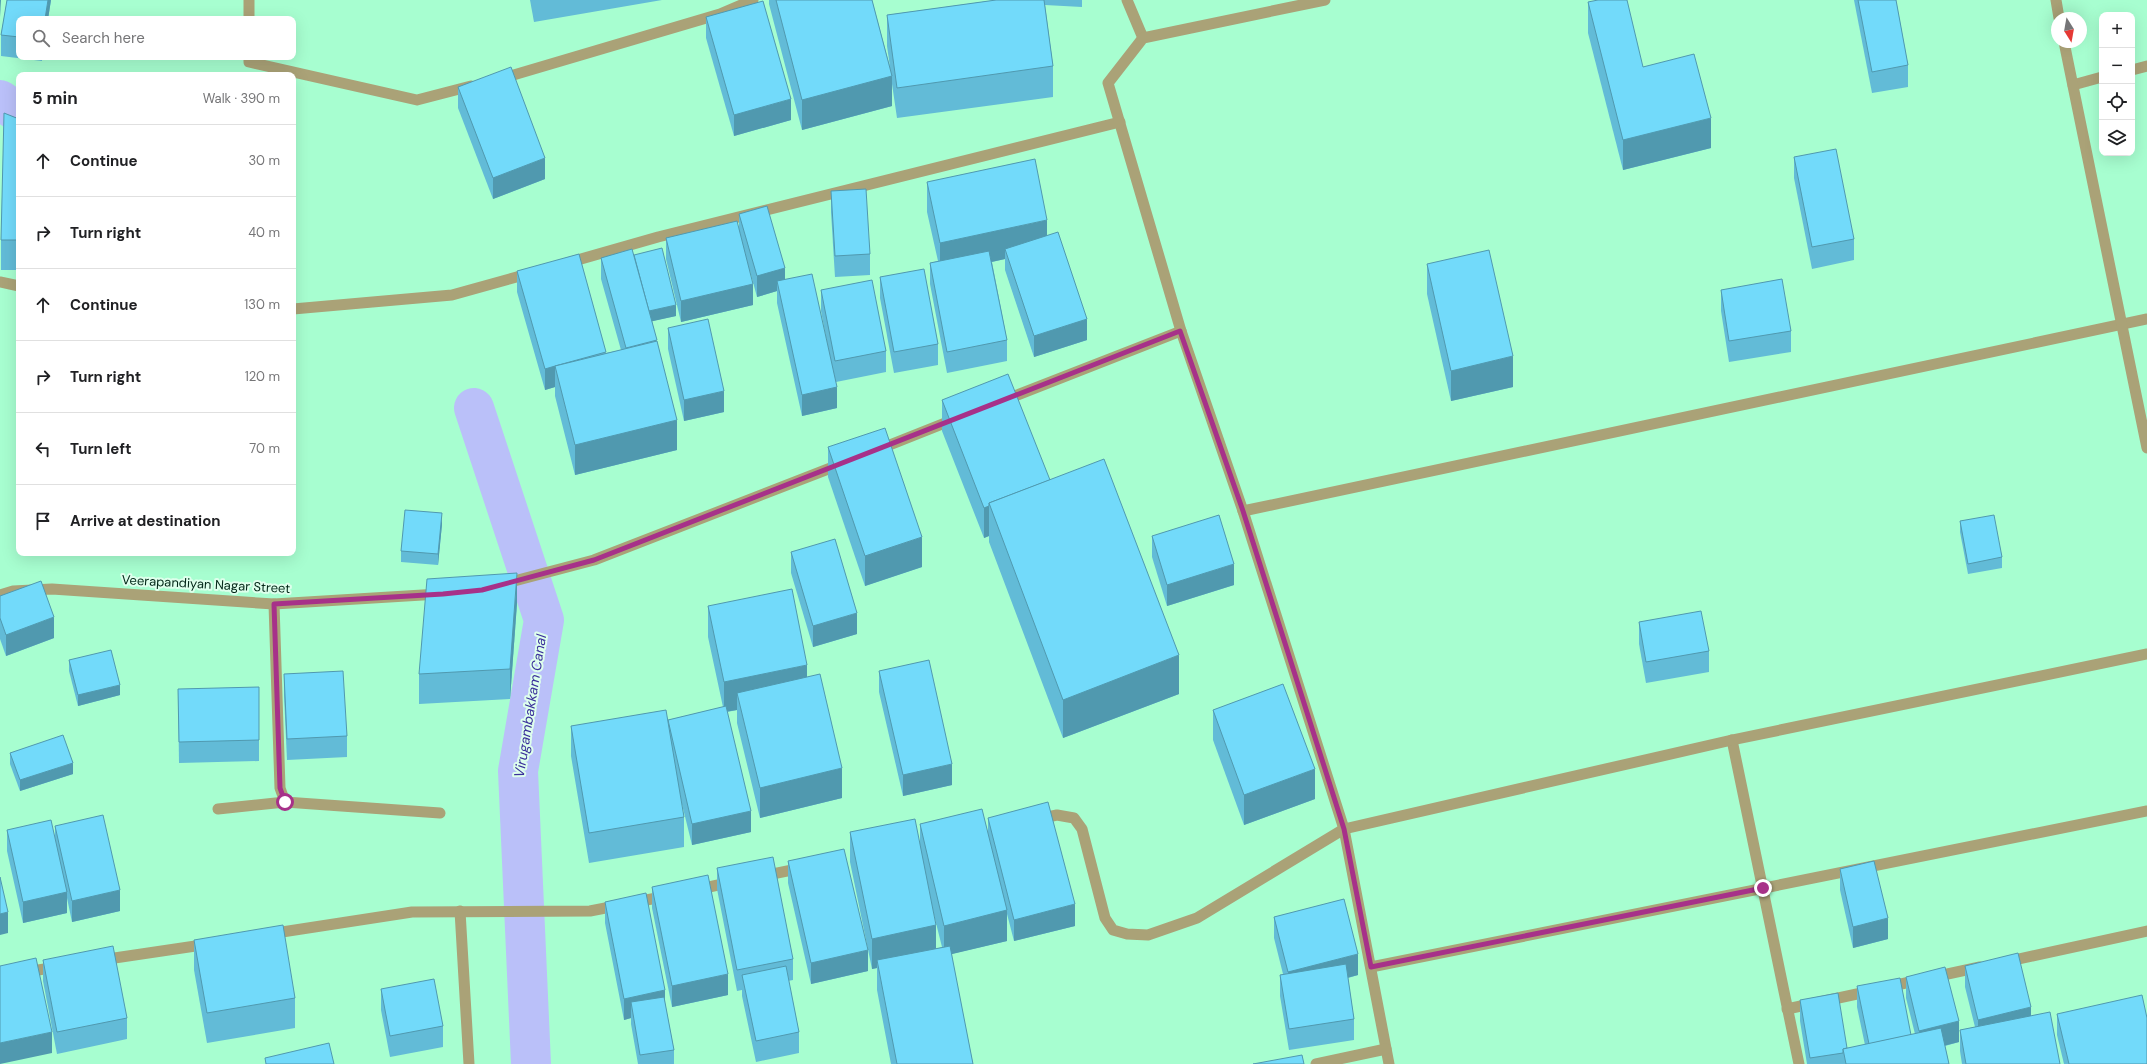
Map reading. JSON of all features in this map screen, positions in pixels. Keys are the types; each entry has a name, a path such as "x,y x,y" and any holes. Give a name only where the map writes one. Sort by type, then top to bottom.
{"street":[{"path":"248,0 249,16"},
{"path":"296,73 418,100 537,69 720,14 753,0"},
{"path":"1127,0 1143,38"},
{"path":"1325,0 1143,38 1108,83 1180,331 1243,511 1344,829 1389,1064"},
{"path":"2056,0 2058,12"},
{"path":"2065,48 2147,448"},
{"path":"249,60 249,62 293,72"},
{"path":"2135,69 2147,66"},
{"path":"2073,85 2099,79"},
{"path":"559,265 658,237 1120,122"},
{"path":"296,309 452,295 543,270"},
{"path":"0,282 16,285"},
{"path":"1243,511 2147,319"},
{"path":"995,404 1180,331"},
{"path":"869,453 965,415"},
{"path":"490,588 594,560 854,459"},
{"name":"Veerapandiyan Nagar Street","path":"0,595 13,591 52,589 274,604 451,593"},
{"path":"274,604 280,788 285,802"},
{"path":"1026,822 1057,815 1074,818 1082,829 1105,918 1113,930 1127,934 1148,935 1196,918 1344,829 1732,740 2147,654"},
{"path":"1732,740 1799,1064"},
{"path":"218,809 285,802 440,813"},
{"path":"1371,967 2147,811"},
{"path":"256,936 412,912 590,911 816,865"},
{"path":"460,911 469,1064"},
{"path":"1787,1008 2147,931"},
{"path":"93,962 217,942"},
{"path":"0,976 70,965"},
{"path":"1316,1064 1386,1049"}],"building":[{"path":"7,0 48,0 45,16 16,16 16,37 1,35"},
{"path":"776,0 872,0 892,76 802,100"},
{"path":"996,0 1044,0 1053,66 897,88 887,15"},
{"path":"1598,0 1627,0 1643,67 1694,54 1711,118 1623,140 1588,2"},
{"path":"1858,0 1896,0 1908,65 1872,72"},
{"path":"763,1 791,99 734,115 706,17"},
{"path":"511,67 545,158 493,178 458,87"},
{"path":"4,113 16,118 16,240 1,240"},
{"path":"1836,149 1854,239 1812,247 1794,157"},
{"path":"1035,159 1047,220 940,243 927,182"},
{"path":"866,189 870,254 835,256 831,191"},
{"path":"767,206 785,268 757,276 739,214"},
{"path":"737,221 753,284 681,301 666,238"},
{"path":"1058,232 1087,319 1034,336 1005,249"},
{"path":"662,248 676,305 649,311 634,255"},
{"path":"632,249 657,340 626,348 601,258"},
{"path":"1489,250 1513,356 1451,371 1427,264"},
{"path":"989,251 1007,340 947,352 930,263"},
{"path":"579,254 606,352 545,369 517,271"},
{"path":"924,269 938,344 894,352 880,277"},
{"path":"812,274 837,387 802,395 777,281"},
{"path":"1782,279 1791,331 1729,341 1721,290"},
{"path":"872,280 886,351 835,361 821,290"},
{"path":"708,319 724,391 684,400 668,328"},
{"path":"657,341 677,420 575,445 555,366"},
{"path":"1008,374 1050,480 989,503 989,506 984,508 942,400"},
{"path":"885,428 922,537 865,556 828,447"},
{"path":"1104,459 1179,655 1063,700 989,503"},
{"path":"405,510 442,513 438,554 401,551"},
{"path":"1219,515 1234,564 1167,585 1152,536"},
{"path":"1994,515 2002,557 1968,564 1960,521"},
{"path":"835,539 857,613 813,626 791,552"},
{"path":"517,573 510,669 419,674 427,579"},
{"path":"41,581 54,617 6,635 0,618 0,596"},
{"path":"792,589 807,665 724,682 708,606"},
{"path":"1701,611 1709,651 1646,662 1639,622"},
{"path":"111,650 120,685 78,695 69,660"},
{"path":"929,660 952,764 903,775 879,671"},
{"path":"343,671 347,736 287,739 284,674"},
{"path":"820,674 842,768 760,788 737,693"},
{"path":"1283,684 1315,769 1244,795 1213,710"},
{"path":"259,687 259,740 179,742 178,689"},
{"path":"726,706 751,811 692,824 668,720"},
{"path":"666,710 684,817 589,833 571,726"},
{"path":"63,735 73,763 20,780 10,753"},
{"path":"1048,802 1075,904 1014,920 988,818"},
{"path":"982,809 1007,910 944,926 920,824"},
{"path":"103,815 120,890 72,901 55,826"},
{"path":"915,819 936,925 872,939 850,832"},
{"path":"51,820 67,892 23,902 7,830"},
{"path":"844,849 868,950 811,963 788,861"},
{"path":"773,857 793,959 737,970 717,868"},
{"path":"1874,861 1888,918 1853,927 1840,869"},
{"path":"708,875 728,974 672,986 652,887"},
{"path":"0,877 8,912 0,914"},
{"path":"646,893 665,990 624,999 605,902"},
{"path":"1344,899 1358,954 1288,972 1274,917"},
{"path":"283,925 295,998 207,1013 194,940"},
{"path":"113,946 127,1018 57,1032 43,960"},
{"path":"950,946 973,1064 897,1064 877,960"},
{"path":"2018,953 2031,1007 1978,1020 1965,966"},
{"path":"36,958 52,1032 0,1043 0,966"},
{"path":"1346,964 1354,1019 1289,1029 1280,975"},
{"path":"786,966 799,1032 756,1041 742,975"},
{"path":"1945,967 1959,1021 1919,1031 1906,977"},
{"path":"1900,978 1911,1035 1869,1044 1857,986"},
{"path":"434,979 443,1026 390,1036 381,989"},
{"path":"1838,993 1847,1048 1843,1049 1843,1053 1810,1058 1800,1000"},
{"path":"2142,995 2147,1018 2147,1064 2069,1064 2057,1014"},
{"path":"664,997 674,1050 640,1055 631,1002"},
{"path":"2050,1012 2060,1064 1966,1064 1960,1030"},
{"path":"1941,1028 1949,1064 1846,1064 1843,1049"},
{"path":"329,1043 334,1064 266,1064 265,1058"},
{"path":"1302,1055 1304,1064 1253,1064"}],"waterway":[{"name":"Virugambakkam Canal","path":"0,100 16,111"},
{"name":"Virugambakkam Canal","path":"474,408 544,620 518,771 531,1064"}],"route":[{"path":"285,802 280,788 274,604 443,594 482,590 594,560 1180,331 1243,511 1344,829 1371,967 1763,888"}]}
